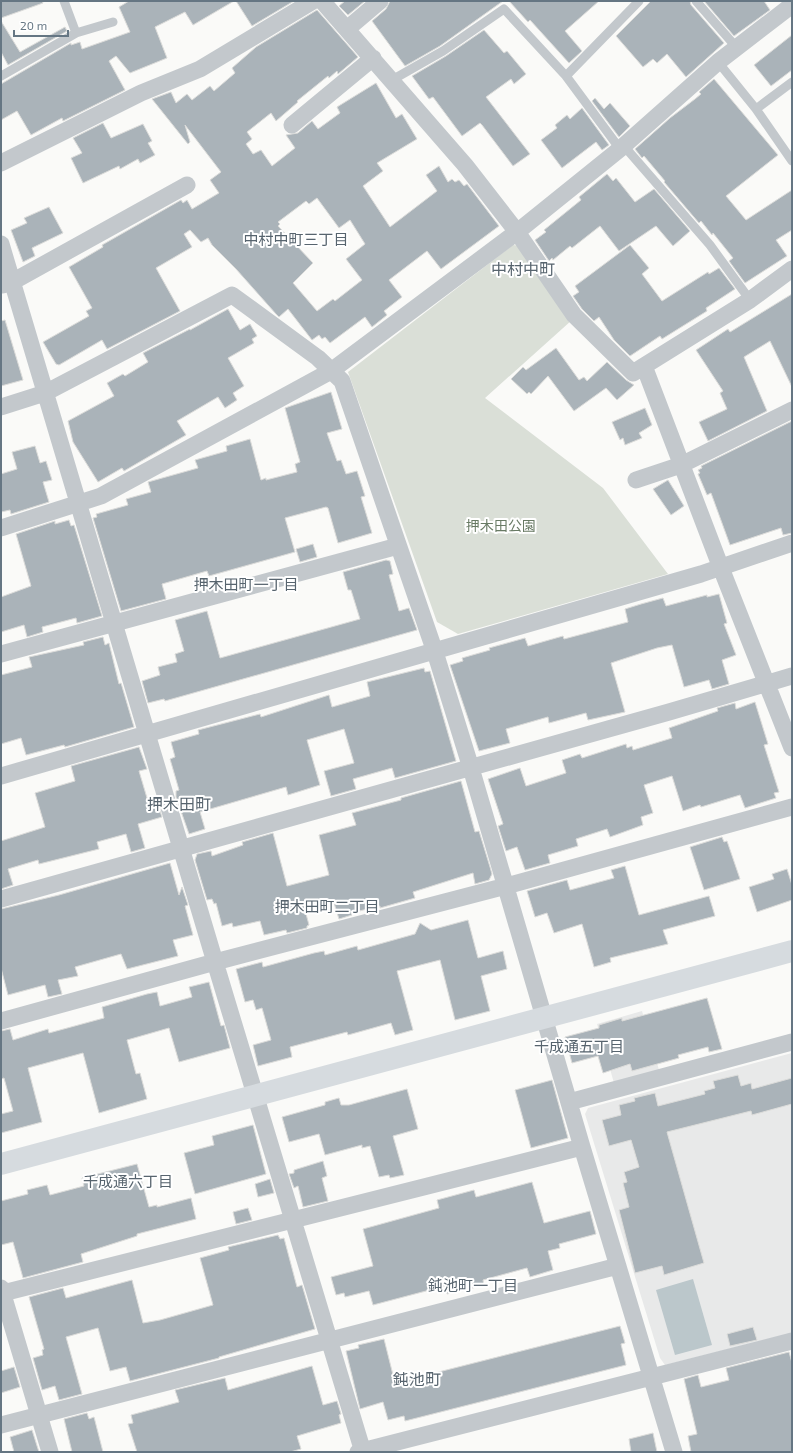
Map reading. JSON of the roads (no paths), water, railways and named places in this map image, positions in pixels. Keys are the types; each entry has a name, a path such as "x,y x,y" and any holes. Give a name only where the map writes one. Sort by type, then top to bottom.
{"street":[{"path":"1,163 141,93 200,69 313,1"},
{"path":"322,1 465,165 516,232 574,315 633,373 750,300 792,269"},
{"path":"346,29 380,1"},
{"path":"1,528 101,496 332,371 516,232 622,148 718,62 792,5"},
{"path":"292,125 373,58"},
{"path":"7,284 188,185"},
{"path":"1,244 7,284 46,393 361,1452 651,1376 792,1341"},
{"path":"1,406 46,393 232,294 318,358 342,381 435,652 471,768 582,1148 674,1452"},
{"path":"644,366 681,465 792,748"},
{"path":"636,480 681,465 792,410"},
{"path":"1,776 435,652 721,568 792,543"},
{"path":"1,654 398,546"},
{"path":"1,899 182,847 471,768 792,676"},
{"path":"1,1021 215,962 506,886 792,807"},
{"path":"1,1164 792,951"},
{"path":"569,1102 792,1042"},
{"path":"50,1452 2,1291 582,1148"},
{"path":"1,1425 328,1342 618,1266"}],"lane":[{"path":"64,1 76,33"},
{"path":"566,76 639,1"},
{"path":"696,1 737,48"},
{"path":"392,80 442,51 504,9 566,76 622,148 710,245 750,300"},
{"path":"1,76 76,33 113,22"},
{"path":"718,62 756,109 792,161"},
{"path":"756,109 792,82"}],"district":[{"name":"中村中町三丁目","path":"296,240"},
{"name":"中村中町","path":"523,269"},
{"name":"押木田町一丁目","path":"246,585"},
{"name":"押木田町","path":"179,804"},
{"name":"押木田町二丁目","path":"327,907"},
{"name":"千成通五丁目","path":"579,1047"},
{"name":"千成通六丁目","path":"128,1182"},
{"name":"鈍池町一丁目","path":"473,1286"},
{"name":"鈍池町","path":"417,1379"}],"park label":[{"name":"押木田公園","path":"501,526"}]}
